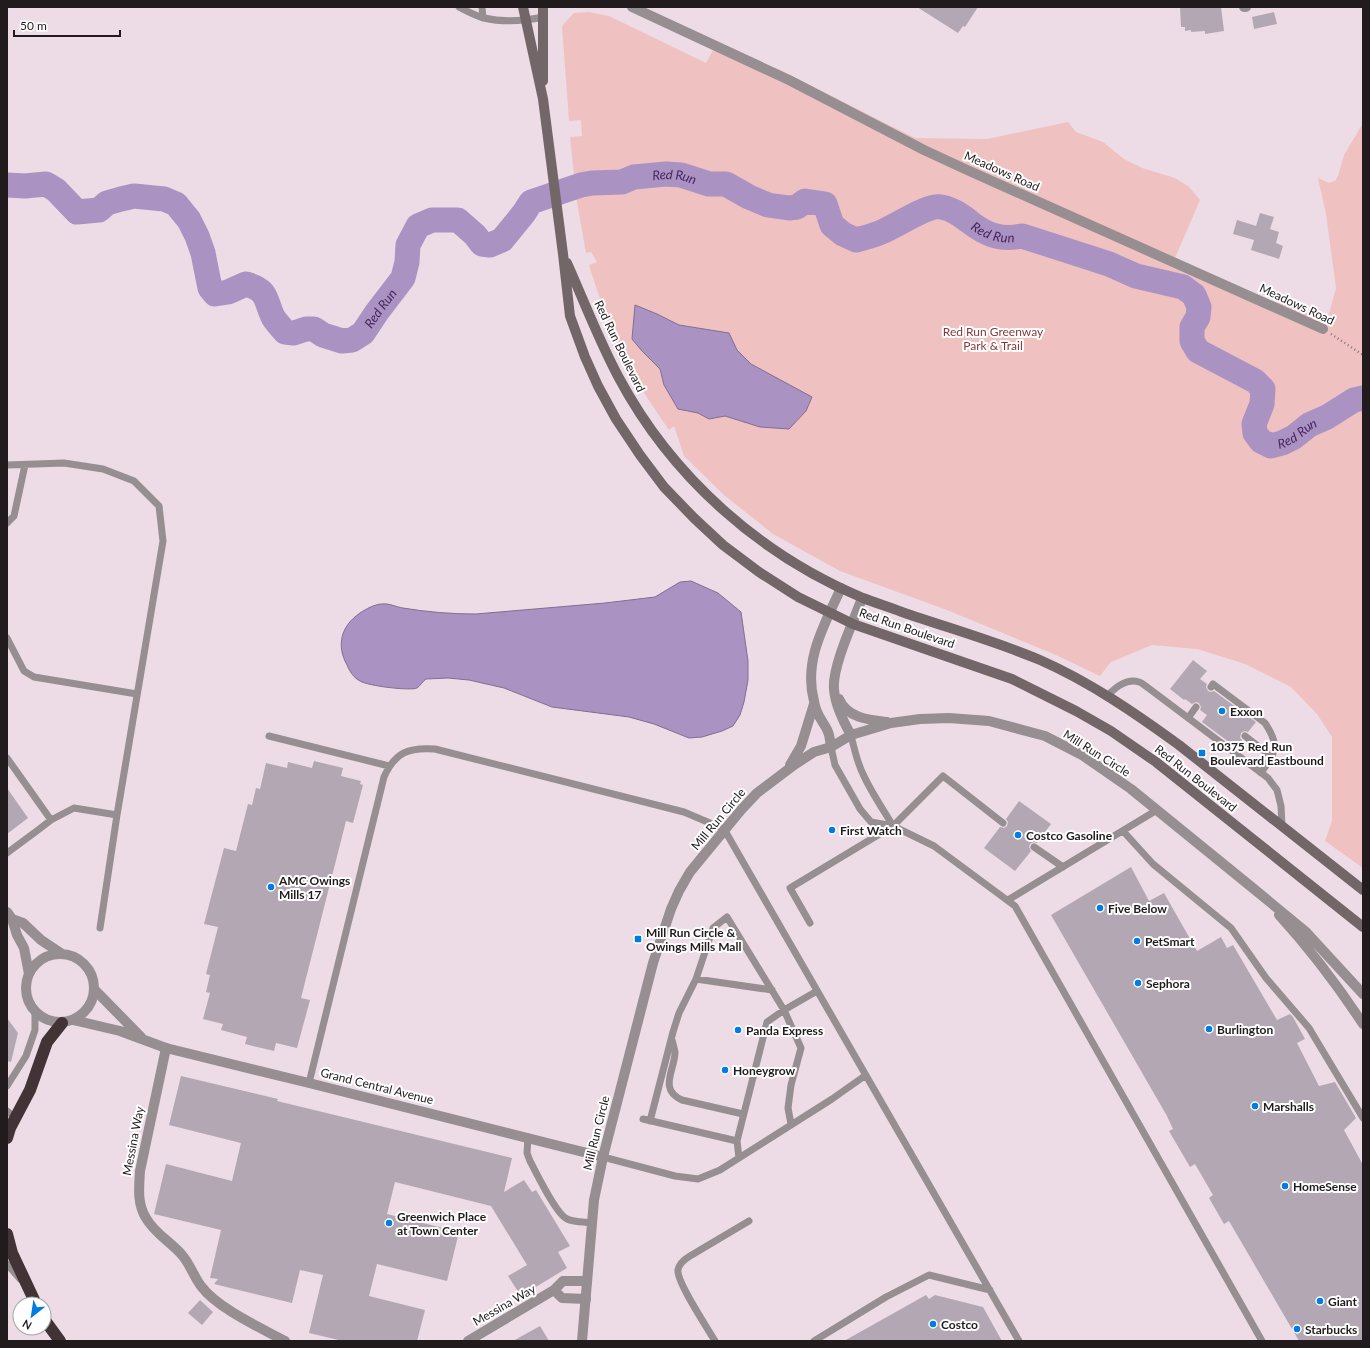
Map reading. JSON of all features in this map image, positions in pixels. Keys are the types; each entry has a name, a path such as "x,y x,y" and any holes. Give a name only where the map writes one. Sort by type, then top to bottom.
{"highway":[{"path":"7,1138 12,1114 30,1090 47,1042 67,1022"},
{"path":"7,1234 12,1253 32,1296"},
{"path":"52,1330 60,1341"}],"main road":[{"name":"Red Run Boulevard","path":"523,7 543,99 564,254 570,316 585,357 598,386 616,419 664,487 723,545 759,572 798,597 853,624 1012,679 1076,711 1111,731 1156,762 1363,926"},
{"name":"Red Run Boulevard","path":"543,12 543,99"},
{"name":"Red Run Boulevard","path":"564,254 606,351 620,379 638,409 683,470 711,499 743,527 773,549 809,572 862,598 1003,646 1035,658 1084,681 1149,723 1363,890"}],"street":[{"name":"Meadows Road","path":"632,7 789,80 924,150 1323,329"},
{"path":"831,747 828,731 814,704 810,677 812,659 819,636 842,588"},
{"path":"851,735 836,701 834,688 837,665 862,598"},
{"path":"834,688 840,702 852,713 865,719 891,723"},
{"path":"787,770 801,746 814,704"},
{"name":"Mill Run Circle","path":"582,1341 594,1200 603,1157 653,963 664,925 679,891 690,872 724,829 757,793 814,752 831,747 851,735 891,723 920,719 949,718 989,721 1044,736 1082,755 1157,810 1305,931 1363,994"},
{"name":"Mill Run Circle","path":"1254,889 1302,941 1334,982 1363,1024"},
{"name":"Grand Central Avenue","path":"10,915 16,935 24,948 29,974 25,990 28,1002 35,1012 42,1018 52,1022 67,1022 114,1030 166,1048 528,1137 603,1157"},
{"name":"Grand Central Avenue","path":"10,915 23,923 41,940 62,954 74,956 83,962 90,972 94,983 94,989 144,1040"},
{"path":"29,974 32,968 40,960 51,955 62,954"},
{"path":"67,1022 83,1014 90,1005 94,994 94,989"},
{"name":"Messina Way","path":"166,1048 140,1171 138,1190 140,1205 146,1219 184,1256 201,1286 210,1296 222,1306 285,1341"},
{"name":"Messina Way","path":"468,1341 554,1290 563,1281 587,1281"},
{"name":"Messina Way","path":"554,1290 562,1298 586,1299"}],"lane":[{"path":"458,7 483,18 504,22 525,20 543,12"},
{"path":"482,7 483,18"},
{"path":"7,465 64,463 103,469 134,482 159,506 163,541 117,815 100,928"},
{"path":"7,522 14,516 25,465"},
{"path":"7,638 24,671 34,677 137,694"},
{"path":"1107,696 1118,686 1126,682 1138,682 1261,772 1268,778 1277,790 1281,806 1282,826"},
{"path":"1211,687 1213,684 1265,724 1274,740 1275,747 1274,754 1261,772"},
{"path":"1188,718 1196,707"},
{"path":"851,735 863,774 893,826"},
{"path":"269,736 388,766"},
{"path":"1245,736 1272,757"},
{"path":"831,747 835,765 860,809 871,822 893,826 934,846 1015,906 1262,1341"},
{"path":"309,1083 384,777 388,766 403,753 422,748 435,749 684,812 724,829 1019,1341"},
{"path":"7,758 51,820"},
{"path":"810,923 790,888 893,826 943,776 1003,822"},
{"path":"7,853 51,820 74,808 117,815"},
{"path":"1008,900 1157,810"},
{"path":"1123,831 1153,864 1231,928 1266,978 1308,1028 1363,1118"},
{"path":"1034,847 1063,867"},
{"path":"650,1121 671,1037 679,1013 696,979 713,928 727,917 784,1010 801,1048 791,1085 788,1108 791,1124"},
{"path":"696,979 772,990"},
{"path":"739,1158 737,1141 767,1022 784,1010 817,991"},
{"path":"7,1086 26,1056 35,1030 35,1012"},
{"path":"671,1037 675,1052 669,1079 671,1091 675,1096 682,1100 743,1114"},
{"path":"603,1157 675,1176 698,1179 720,1170 832,1099 866,1075"},
{"path":"643,1119 737,1141"},
{"path":"528,1137 527,1153 530,1161 557,1209 568,1220 592,1223"},
{"path":"715,1341 685,1290 678,1270 682,1262 690,1256 749,1221"},
{"path":"7,1264 27,1286"},
{"path":"814,1341 886,1297 929,1275 990,1290"}],"path":[{"name":"Meadows Road","path":"1323,329 1363,355"}],"green space":[{"name":"Red Run Greenway Park & Trail","path":"589,12 609,16 706,63 713,50 778,69 915,138 987,139 1068,122 1076,132 1103,142 1124,159 1142,168 1175,178 1189,187 1200,200 1175,258 1276,303 1278,299 1327,321 1336,288 1326,214 1318,178 1329,183 1335,181 1344,155 1363,123 1363,868 1325,841 1332,821 1332,737 1317,714 1291,687 1245,664 1197,649 1152,645 1111,662 1100,676 1056,655 947,610 840,571 773,534 724,495 684,456 674,426 669,430 642,390 619,348 589,265 597,262 591,252 586,253 577,202 570,137 582,136 581,120 569,121 562,26 574,13","holes":["698,413 725,416 709,419","725,416 794,424 760,427"]}],"shaded area":[{"path":"635,305 679,325 729,333 737,350 751,364 812,397 806,411 789,429 760,427 725,416 709,419 698,413 678,409 664,385 660,369 632,339"},
{"path":"691,581 718,593 741,612 748,661 748,680 740,715 733,726 702,737 689,738 654,724 629,717 552,707 504,688 469,680 448,678 426,679 417,688 413,689 371,685 358,680 354,676 348,668 342,650 342,636 348,624 362,611 379,604 387,604 430,612 476,614 605,603 655,597 680,582"}],"building":[{"path":"917,7 978,7 965,27 963,26 958,33"},
{"path":"1180,7 1221,7 1224,31 1205,34 1205,31 1185,31 1185,27 1181,27"},
{"path":"1274,12 1277,24 1254,29 1252,17"},
{"path":"1260,213 1274,217 1270,229 1279,232 1276,243 1283,246 1279,259 1251,250 1254,240 1233,234 1237,220 1256,226"},
{"name":"Exxon","path":"1193,660 1207,671 1200,679 1207,684 1206,687 1208,691 1214,691 1256,722 1248,732 1245,731 1241,733 1240,738 1242,740 1237,748 1202,722 1207,715 1200,710 1201,707 1199,703 1196,702 1192,704 1185,699 1184,700 1170,689"},
{"name":"AMC Owings Mills 17","path":"314,761 343,768 341,776 361,781 360,784 363,785 353,823 346,821 301,998 310,1000 297,1048 276,1043 274,1051 245,1044 247,1037 221,1030 223,1024 203,1019 210,993 206,992 210,975 206,974 218,927 204,924 224,848 236,851 248,804 252,805 256,788 260,789 266,763 287,768 288,762 312,768"},
{"path":"7,788 28,818 7,834"},
{"name":"Costco Gasoline","path":"1019,801 1051,824 1037,843 1034,842 1030,844 1029,847 1031,851 1015,871 984,848 1000,827 1004,828 1007,826 1008,822 1006,819"},
{"path":"1131,867 1149,901 1164,893 1197,951 1221,937 1227,948 1233,945 1277,1020 1290,1014 1293,1017 1305,1039 1297,1043 1319,1086 1335,1082 1356,1118 1344,1130 1363,1165 1363,1341 1299,1341 1229,1221 1224,1224 1209,1198 1213,1195 1195,1164 1190,1167 1169,1131 1173,1129 1167,1116 1051,915"},
{"path":"7,1018 18,1033 11,1062 7,1061"},
{"path":"181,1076 512,1158 504,1192 524,1180 532,1192 536,1190 570,1246 558,1252 567,1268 521,1296 508,1276 527,1265 491,1206 395,1182 387,1214 459,1232 447,1281 377,1264 369,1296 425,1310 417,1341 343,1341 309,1333 323,1275 300,1270 292,1303 214,1284 218,1279 210,1278 221,1230 154,1214 166,1164 232,1181 241,1143 169,1125"},
{"name":"Costco","path":"926,1295 929,1299 935,1295 983,1307 1002,1341 844,1341"},
{"path":"200,1300 213,1312 202,1325 188,1313"},
{"path":"540,1326 549,1341 513,1341"}],"waterway":[{"name":"Red Run","path":"7,185 25,186 46,184 56,190 77,212 99,210 107,203 134,196 164,199 176,204 189,220 197,236 203,253 210,288 215,294 228,292 246,284 259,289 265,296 273,317 285,332 294,333 306,329 314,329 323,335 342,341 352,340 363,333 403,278 407,262 408,245 418,226 432,220 458,220 475,235 482,244 490,245 502,240 531,202 581,185 622,182 634,177 666,174 681,175 709,184 726,184 749,197 768,205 789,208 797,207 805,201 825,204 832,225 843,234 856,240 874,235 928,209 941,207 957,213 983,231 995,236 1022,236 1109,264 1136,276 1183,287 1194,295 1199,307 1198,317 1192,327 1192,341 1198,351 1255,381 1263,389 1262,404 1254,424 1255,433 1261,441 1271,446 1282,443 1294,437 1309,425 1327,417 1354,400 1363,398"}],"place":[{"name":"Exxon","path":"1222,711"},
{"name":"10375 Red Run Boulevard Eastbound","path":"1202,753"},
{"name":"First Watch","path":"832,830"},
{"name":"Costco Gasoline","path":"1018,835"},
{"name":"AMC Owings Mills 17","path":"271,887"},
{"name":"Five Below","path":"1100,908"},
{"name":"Mill Run Circle & Owings Mills Mall","path":"638,939"},
{"name":"PetSmart","path":"1137,941"},
{"name":"Sephora","path":"1138,983"},
{"name":"Burlington","path":"1209,1029"},
{"name":"Panda Express","path":"738,1030"},
{"name":"Honeygrow","path":"725,1070"},
{"name":"Marshalls","path":"1255,1106"},
{"name":"HomeSense","path":"1285,1186"},
{"name":"Greenwich Place at Town Center","path":"389,1223"},
{"name":"Giant","path":"1320,1301"},
{"name":"Costco","path":"933,1324"},
{"name":"Starbucks","path":"1297,1329"}]}
